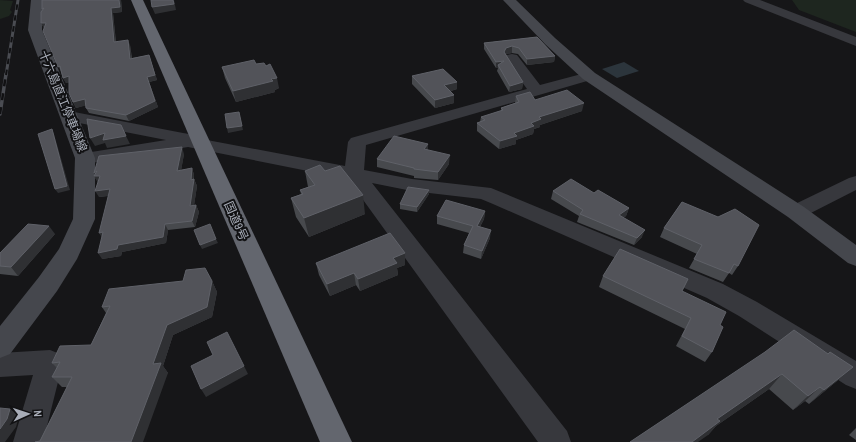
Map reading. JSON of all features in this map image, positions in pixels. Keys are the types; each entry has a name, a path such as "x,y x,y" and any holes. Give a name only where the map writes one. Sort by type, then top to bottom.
{"highway":[{"name":"国道9号","path":"137,0 194,143 336,442"}],"main road":[{"name":"十六島直江停車場線","path":"0,346 48,284 69,253 84,219 85,158 70,116 35,30 37,0"},
{"path":"509,0 550,41 589,76 796,212 856,256"}],"street":[{"path":"749,0 856,42"},
{"path":"512,58 537,91"},
{"path":"556,442 354,173 357,142 589,76"},
{"path":"70,116 184,138 194,143 412,185 484,193 715,292 748,309 856,376"},
{"path":"85,158 194,143"},
{"path":"796,212 856,182"},
{"path":"0,365 50,362 28,442"}],"shaded area":[{"path":"0,0 13,1 10,10 12,12 9,16 0,19"},
{"path":"792,0 856,0 856,32 799,10"},
{"path":"624,62 639,71 617,78 602,69"}],"building":[{"path":"42,0 119,0 120,7 111,8 114,42 128,40 130,59 149,55 155,75 147,77 155,101 126,115 86,108 85,99 73,102 69,93 69,76 63,78 60,66 58,67 43,31 46,23 41,23 41,12 44,8 42,9"},
{"path":"151,0 173,0 174,4 152,7"},
{"path":"537,37 555,56 527,59 519,48 512,46 506,48 504,52 523,82 510,86 498,65 504,61 496,62 484,43"},
{"path":"254,60 256,64 264,63 266,66 270,64 277,78 271,79 273,81 233,91 222,67"},
{"path":"443,69 457,82 444,85 454,95 435,100 412,76"},
{"path":"567,90 584,103 539,117 541,119 531,123 534,126 514,133 517,136 500,141 477,123 485,120 481,117 503,110 501,108 519,102 516,96 530,92 535,100"},
{"path":"239,112 242,126 227,128 225,114"},
{"path":"87,119 121,125 126,136 103,140 105,133 90,138"},
{"path":"52,129 67,186 55,189 38,134"},
{"path":"394,136 428,144 424,149 450,155 438,172 414,169 377,159"},
{"path":"182,147 177,171 192,168 191,180 194,179 190,206 196,205 192,221 165,224 163,237 118,245 117,249 98,253 103,232 99,233 110,189 95,191 100,176 94,176 97,171 94,173 99,156"},
{"path":"320,165 325,171 340,166 363,195 304,218 291,198 303,194 300,190 315,185 305,171"},
{"path":"571,179 594,193 598,190 629,208 619,215 645,230 637,238 580,214 583,210 553,191"},
{"path":"408,187 429,190 417,207 400,204"},
{"path":"446,200 485,211 477,226 491,230 482,251 464,245 473,226 437,216"},
{"path":"682,202 718,217 735,209 759,225 738,266 734,264 729,273 694,259 702,245 664,228"},
{"path":"28,224 49,226 11,267 0,266 0,253"},
{"path":"210,224 216,239 200,245 194,230"},
{"path":"390,233 405,253 393,258 397,263 358,279 354,273 327,284 316,263"},
{"path":"620,249 688,279 682,291 726,312 720,325 723,327 712,352 682,336 691,318 603,276"},
{"path":"205,268 212,281 207,307 167,325 153,364 161,363 131,442 35,442 40,441 72,377 52,377 60,362 52,363 60,346 91,345 110,306 102,307 109,289 183,281 186,270"},
{"path":"794,330 828,354 830,352 853,367 824,390 820,387 808,396 782,374 717,419 720,421 692,442 630,442 765,352"},
{"path":"227,332 244,366 201,389 191,366 213,355 207,342"},
{"path":"0,408 10,409 7,419 0,429"}],"railway":[{"path":"6,75 18,0"},
{"path":"0,114 6,74"}]}
